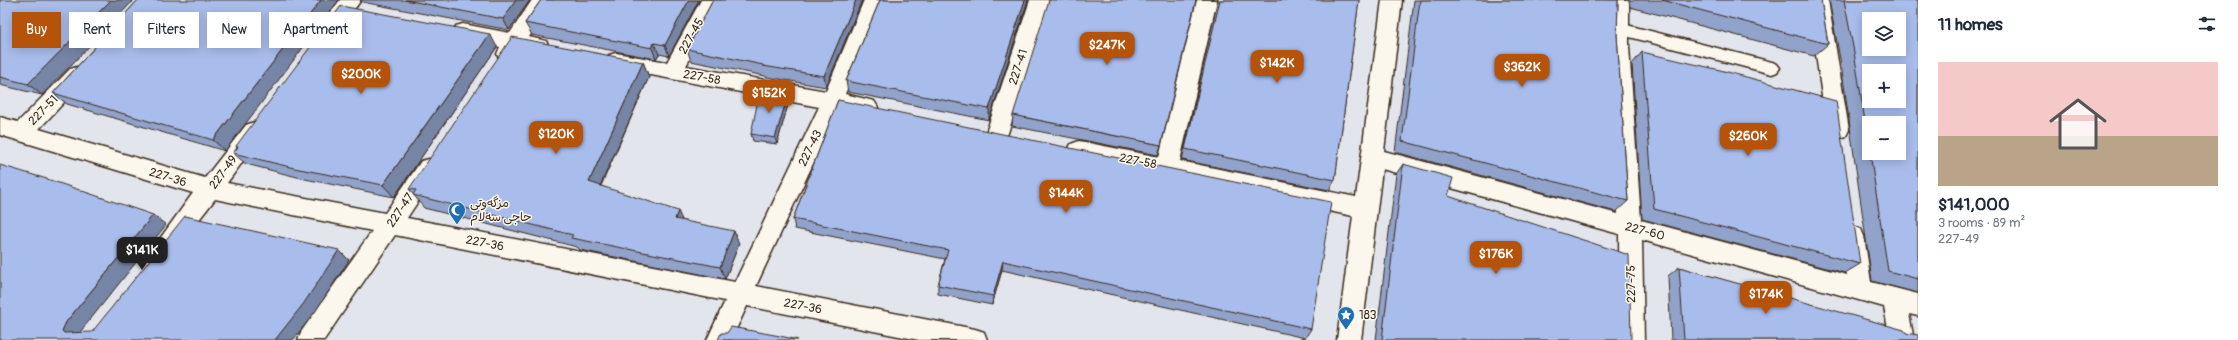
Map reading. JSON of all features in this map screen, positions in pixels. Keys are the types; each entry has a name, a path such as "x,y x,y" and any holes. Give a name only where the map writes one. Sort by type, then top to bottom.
{"street":[{"path":"497,68 543,0"},
{"name":"227-45","path":"672,72 711,0"},
{"name":"227-43","path":"719,340 833,99 874,0"},
{"name":"227-41","path":"997,133 1040,0"},
{"path":"1168,168 1207,0"},
{"path":"1350,340 1392,0"},
{"name":"227-75","path":"1619,0 1619,29 1630,228 1632,340"},
{"path":"1818,0 1841,151"},
{"path":"444,28 562,51"},
{"name":"227-58","path":"593,57 833,99 888,111"},
{"name":"227-51","path":"21,132 88,63"},
{"name":"227-49","path":"158,256 211,189 266,114"},
{"name":"227-36","path":"0,126 211,189 975,340"},
{"name":"227-58","path":"1059,146 1366,208"},
{"name":"227-47","path":"310,340 439,153"},
{"name":"227-60","path":"1372,157 1918,305"},
{"path":"1850,213 1861,290"},
{"path":"1895,299 1902,340"}],"lane":[{"path":"1619,29 1772,68"}],"building":[{"path":"0,0 111,0 99,12 69,12 69,43 28,84 0,77"},
{"path":"138,0 321,0 312,12 269,12 269,48 284,48 213,140 53,93 94,48 125,48 125,14"},
{"path":"405,0 516,0 503,19"},
{"path":"541,0 689,0 665,45 654,43 652,48 525,23"},
{"path":"713,0 856,0 824,76 763,66 687,49"},
{"path":"880,0 1025,0 989,109 846,81"},
{"path":"1049,0 1196,0 1161,145 1013,115"},
{"path":"1220,0 1359,0 1335,180 1185,149"},
{"path":"1420,0 1618,0 1617,35 1628,201 1402,141"},
{"path":"1662,0 1821,0 1828,44"},
{"path":"1844,0 1918,0 1918,279 1888,271 1871,160 1906,160 1906,116 1864,116 1863,108 1906,108 1906,64 1862,64 1862,102"},
{"path":"341,6 490,34 383,185 294,168 233,153 238,147 236,146 310,48 362,48 362,12 336,12"},
{"path":"512,37 643,62 589,182 678,211 675,219 734,231 720,267 571,238 573,235 413,195 416,190 409,189"},
{"path":"1642,52 1720,70 1836,101 1860,264 1654,209"},
{"path":"760,90 788,95 775,138 751,134"},
{"path":"838,100 1331,202 1311,329 1003,261 993,296 938,285 948,250 793,219"},
{"path":"1403,164 1453,178 1448,196 1629,255 1631,340 1382,340"},
{"path":"0,165 47,179 153,215 66,322 62,331 64,333 92,332 185,216 339,250 304,303 275,340 0,340"},
{"path":"1679,267 1904,330 1906,333 1918,335 1918,340 1684,340"},
{"path":"731,327 798,340 718,340 721,333 727,333"}],"place":[{"name":"مزگەوتی حاجی سەلام","path":"457,225"},
{"name":"183","path":"1346,330"}]}
